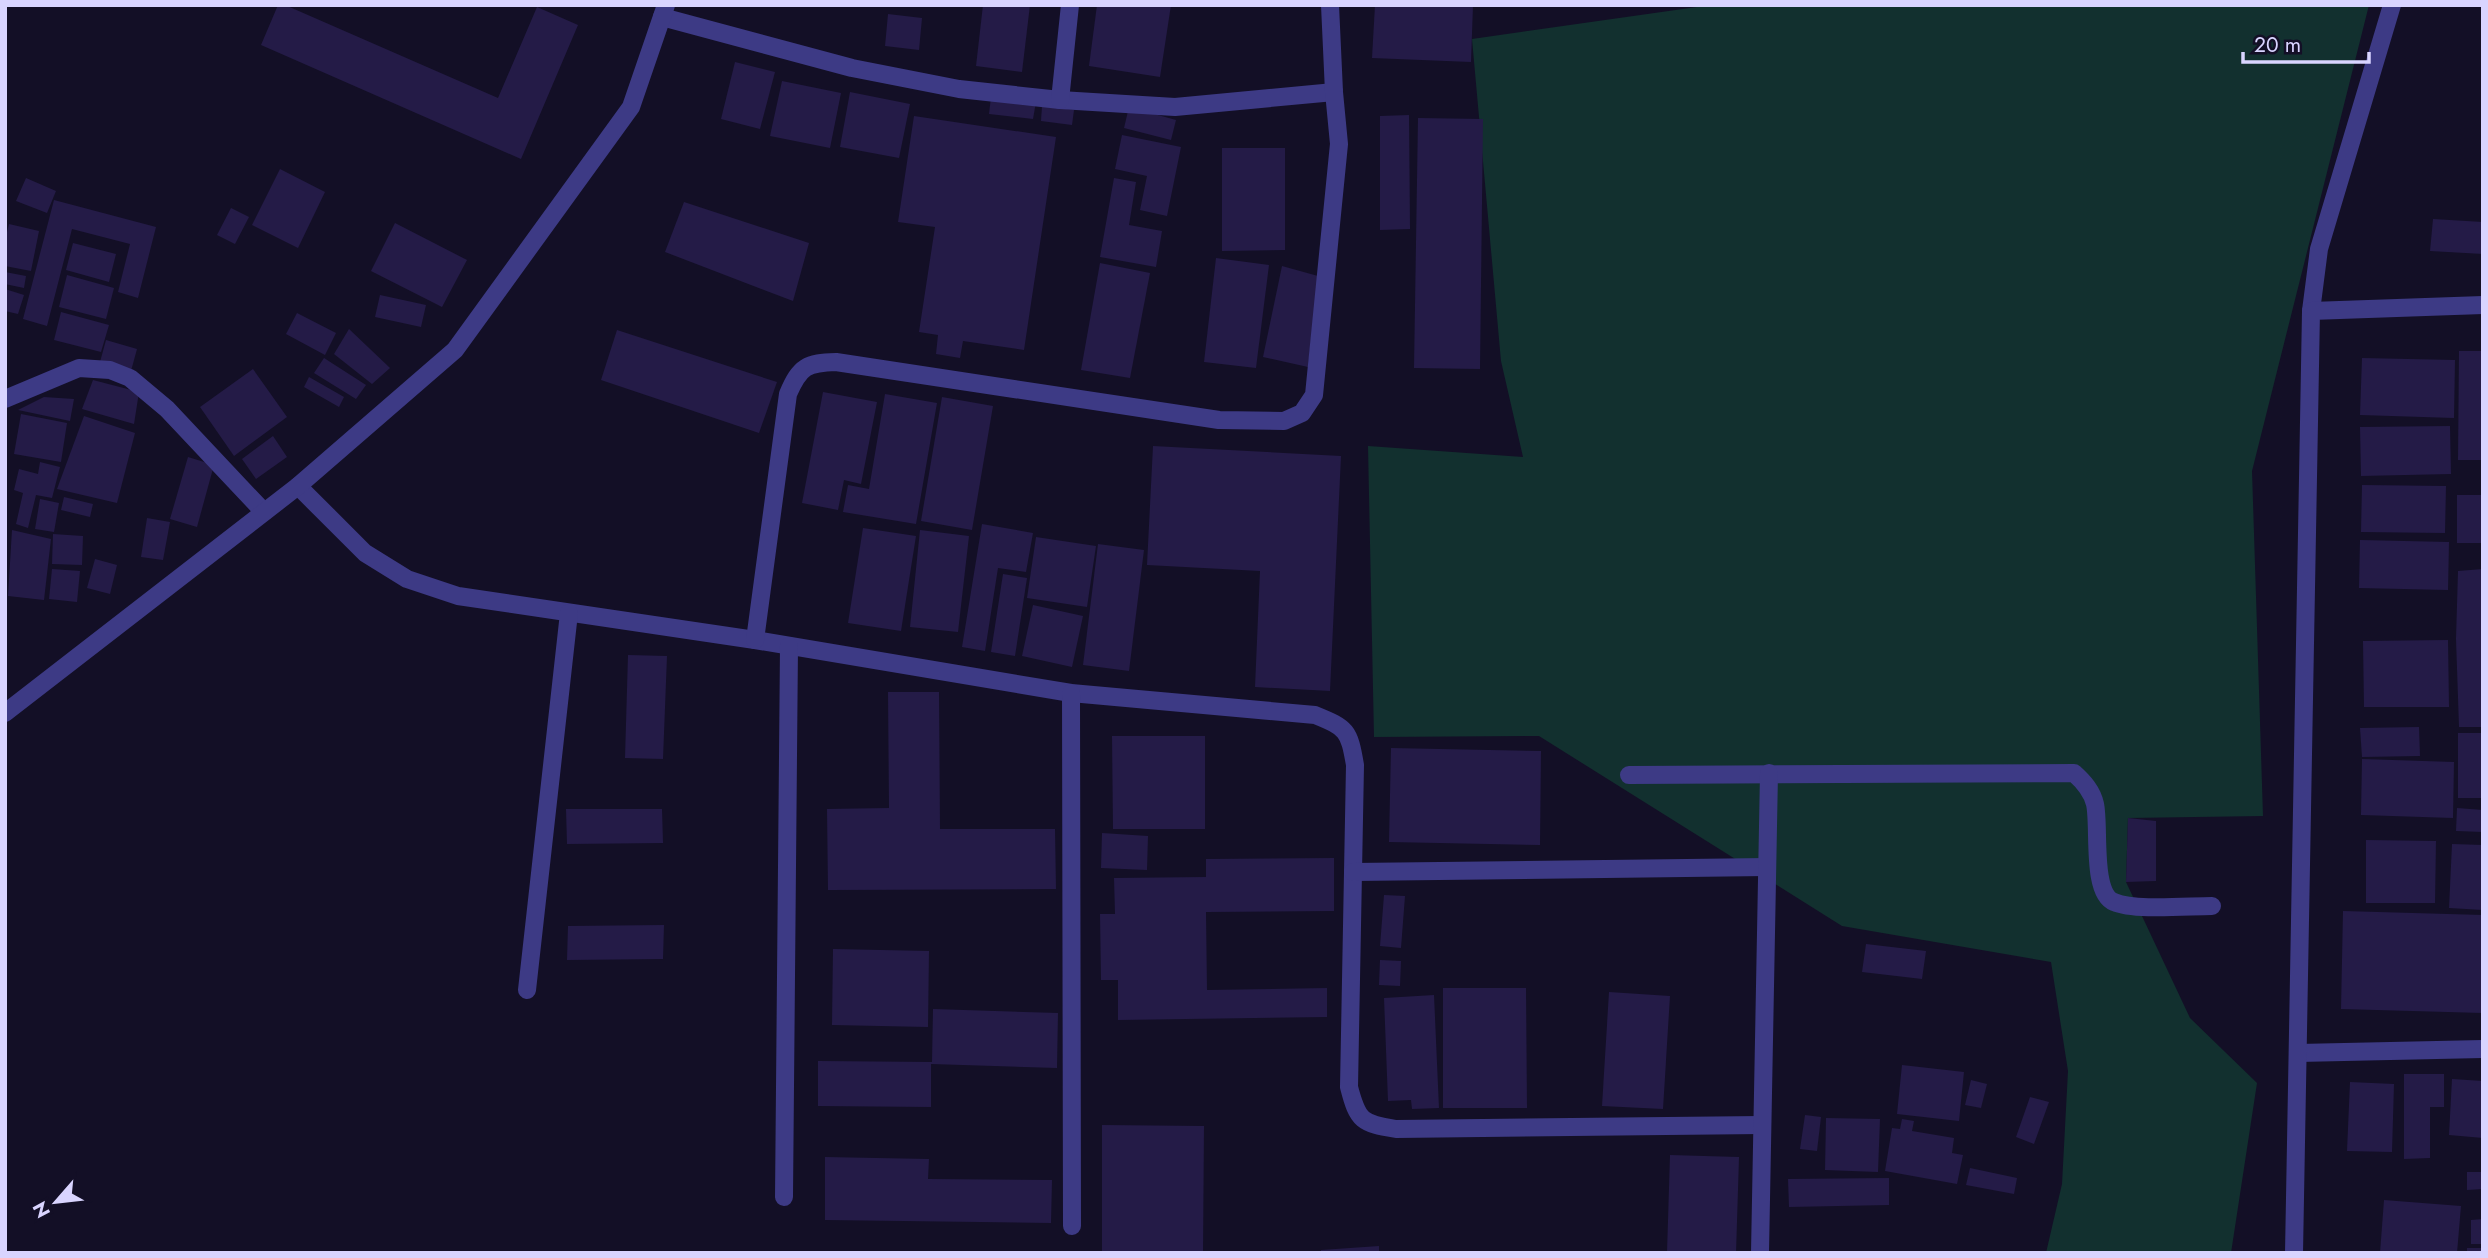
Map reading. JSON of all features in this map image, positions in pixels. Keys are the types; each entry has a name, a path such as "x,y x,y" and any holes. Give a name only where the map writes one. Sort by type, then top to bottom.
{"street":[{"path":"1060,100 1070,5"},
{"path":"754,640 788,394 797,374 814,363 836,362 1219,420 1284,421 1302,413 1314,394 1339,144 1330,5"},
{"path":"2294,1253 2311,311 2319,249 2392,5"},
{"path":"5,713 298,486 455,350 631,107 664,11 852,68 960,89 1060,100 1175,107 1334,92"},
{"path":"2311,311 2483,305"},
{"path":"5,399 79,368 110,370 130,378 167,409 264,512"},
{"path":"298,486 365,553 407,579 458,596 754,640 1071,693 1315,715 1340,725 1351,740 1355,765 1349,1087 1355,1111 1369,1124 1396,1129 1762,1125"},
{"path":"527,990 569,613"},
{"path":"784,1197 789,646"},
{"path":"1071,693 1072,1226"},
{"path":"1760,1253 1769,773"},
{"path":"1629,775 2074,773 2087,785 2095,803 2101,888 2111,901 2126,905 2212,906"},
{"path":"1353,872 1767,867"},
{"path":"2298,1053 2483,1049"}],"green space":[{"path":"1711,5 2369,5 2252,471 2263,816 2128,818 2126,882 2190,1018 2257,1083 2231,1253 2046,1253 2062,1184 2068,1071 2051,962 1842,926 1539,736 1374,737 1368,446 1523,457 1501,361 1472,39"}],"building":[{"path":"278,5 285,5 498,98 537,7 578,25 521,159 261,45"},
{"path":"983,5 1030,5 1022,72 976,66"},
{"path":"1097,5 1171,5 1160,77 1089,66"},
{"path":"1375,5 1473,5 1471,62 1372,58"},
{"path":"888,14 922,18 919,50 885,46"},
{"path":"735,62 775,72 760,129 721,119"},
{"path":"782,81 841,93 830,148 770,136"},
{"path":"850,92 910,104 899,158 840,147"},
{"path":"991,97 1036,102 1033,119 989,114"},
{"path":"1042,106 1074,110 1072,125 1041,121"},
{"path":"1129,107 1176,120 1171,140 1124,128"},
{"path":"1409,115 1410,229 1380,230 1380,116"},
{"path":"914,116 1056,137 1024,350 963,341 960,358 936,354 938,335 919,332 935,227 898,222"},
{"path":"1418,118 1483,119 1480,369 1414,368"},
{"path":"1122,135 1181,147 1167,216 1140,210 1147,176 1115,169"},
{"path":"1222,148 1285,148 1285,250 1222,251"},
{"path":"280,169 325,192 298,248 252,225"},
{"path":"26,178 56,191 47,213 16,201"},
{"path":"1114,178 1136,182 1129,225 1162,231 1156,267 1100,257"},
{"path":"54,200 156,227 138,298 118,292 130,244 72,229 47,326 23,319"},
{"path":"684,202 809,243 793,301 665,252"},
{"path":"231,208 249,217 235,244 217,235"},
{"path":"2433,219 2483,222 2483,254 2430,251"},
{"path":"395,223 467,260 442,307 371,271"},
{"path":"9,224 39,231 31,271 5,266 5,240"},
{"path":"73,243 116,254 109,282 66,270"},
{"path":"1216,258 1269,265 1256,368 1204,362"},
{"path":"1100,263 1150,273 1130,378 1081,370"},
{"path":"1282,266 1318,276 1308,367 1263,357"},
{"path":"5,272 26,276 24,288 5,284"},
{"path":"67,275 114,288 106,319 59,307"},
{"path":"5,289 24,295 18,314 5,311"},
{"path":"380,295 426,305 421,327 375,317"},
{"path":"61,312 109,325 101,352 54,340"},
{"path":"297,313 336,333 325,355 286,334"},
{"path":"349,329 390,368 372,384 334,354"},
{"path":"617,330 777,382 759,433 601,380"},
{"path":"106,340 137,349 131,371 100,362"},
{"path":"2459,351 2483,351 2483,460 2458,460"},
{"path":"324,358 366,385 356,399 314,373"},
{"path":"2362,358 2455,360 2454,418 2360,415"},
{"path":"253,369 287,417 234,456 200,407"},
{"path":"309,377 344,397 339,407 304,387"},
{"path":"93,380 139,392 134,424 82,409"},
{"path":"823,392 877,402 861,484 844,480 838,510 802,503"},
{"path":"885,394 937,403 916,524 843,512 848,485 869,489"},
{"path":"44,397 74,399 70,421 18,410"},
{"path":"942,397 993,406 972,530 921,521"},
{"path":"21,414 67,423 61,462 14,454"},
{"path":"84,416 135,433 117,503 57,489"},
{"path":"2450,426 2451,474 2361,476 2360,427"},
{"path":"273,436 287,457 256,479 242,459"},
{"path":"1153,446 1341,456 1330,691 1255,687 1260,571 1147,565"},
{"path":"188,457 214,465 197,527 170,519"},
{"path":"40,462 60,467 52,498 36,495 28,528 16,524 23,493 14,490 19,469 38,474"},
{"path":"2362,485 2446,486 2445,533 2361,532"},
{"path":"2457,495 2483,495 2483,543 2457,543"},
{"path":"64,497 93,504 90,517 61,510"},
{"path":"40,499 59,503 54,532 35,529"},
{"path":"147,518 170,522 163,560 141,557"},
{"path":"982,524 1033,533 1026,572 998,568 985,651 962,647"},
{"path":"863,528 916,536 901,631 848,623"},
{"path":"12,530 51,539 44,600 8,596"},
{"path":"920,530 969,536 958,632 910,627"},
{"path":"53,534 83,536 82,565 52,564"},
{"path":"1036,537 1096,546 1087,607 1027,598"},
{"path":"2360,540 2449,542 2448,590 2359,588"},
{"path":"1098,544 1144,550 1129,671 1083,665"},
{"path":"95,559 117,565 110,594 87,588"},
{"path":"52,569 80,571 77,602 49,599"},
{"path":"2483,569 2483,727 2459,727 2456,639 2458,571"},
{"path":"1003,574 1027,578 1015,656 991,652"},
{"path":"1033,605 1083,616 1072,667 1022,656"},
{"path":"2448,640 2449,707 2364,707 2363,641"},
{"path":"628,655 667,656 663,759 625,758"},
{"path":"888,692 939,692 940,829 1055,829 1056,889 828,890 827,809 889,808"},
{"path":"2419,727 2420,756 2362,757 2360,728"},
{"path":"2458,733 2483,733 2483,798 2458,798"},
{"path":"1112,736 1205,736 1205,829 1113,829"},
{"path":"1391,748 1541,751 1540,845 1389,842"},
{"path":"2362,759 2454,762 2453,818 2361,815"},
{"path":"2457,808 2483,810 2483,832 2456,831"},
{"path":"566,809 662,809 663,843 567,844"},
{"path":"2128,818 2156,821 2156,881 2126,882"},
{"path":"1102,833 1148,836 1147,870 1101,868"},
{"path":"2366,840 2436,841 2435,903 2366,903"},
{"path":"2452,844 2483,845 2483,910 2449,908"},
{"path":"1334,858 1334,911 1206,912 1207,990 1327,988 1327,1017 1118,1020 1118,980 1101,980 1100,914 1115,914 1114,878 1206,877 1206,859"},
{"path":"1384,895 1405,896 1401,948 1380,946"},
{"path":"2343,911 2483,915 2483,1013 2341,1009"},
{"path":"664,925 663,959 567,960 568,926"},
{"path":"1866,944 1926,951 1922,979 1862,972"},
{"path":"833,949 929,951 928,1027 832,1025"},
{"path":"1380,960 1401,961 1400,986 1379,985"},
{"path":"1443,988 1526,988 1527,1108 1443,1108"},
{"path":"1609,992 1670,996 1663,1109 1602,1106"},
{"path":"1434,995 1439,1108 1412,1109 1411,1100 1388,1101 1384,998"},
{"path":"933,1009 1058,1013 1057,1068 931,1064 931,1107 818,1106 818,1061 932,1062"},
{"path":"1902,1065 1964,1072 1959,1121 1897,1114"},
{"path":"2404,1074 2444,1074 2444,1107 2430,1107 2430,1158 2404,1159"},
{"path":"2452,1079 2483,1081 2483,1138 2449,1135"},
{"path":"1971,1080 1987,1084 1981,1108 1965,1105"},
{"path":"2350,1082 2394,1084 2392,1152 2347,1151"},
{"path":"2030,1097 2049,1102 2034,1144 2016,1137"},
{"path":"1805,1115 1821,1117 1817,1151 1800,1149"},
{"path":"1826,1118 1880,1119 1878,1172 1825,1170"},
{"path":"1902,1119 1914,1121 1912,1131 1954,1138 1952,1153 1963,1155 1957,1184 1885,1171 1892,1128 1900,1129"},
{"path":"1102,1125 1204,1126 1203,1253 1102,1253"},
{"path":"1670,1155 1739,1157 1736,1253 1667,1253"},
{"path":"825,1157 929,1159 928,1179 1052,1180 1051,1223 825,1220"},
{"path":"1970,1168 2017,1178 2014,1194 1966,1185"},
{"path":"2467,1172 2483,1172 2483,1189 2467,1190"},
{"path":"1889,1178 1889,1205 1789,1207 1788,1179"},
{"path":"2384,1200 2461,1206 2457,1253 2380,1253"},
{"path":"2483,1219 2483,1244 2471,1244 2471,1220"},
{"path":"1379,1246 1379,1253 1321,1253 1321,1250"},
{"path":"2467,1248 2483,1248 2483,1253 2467,1253"}]}
